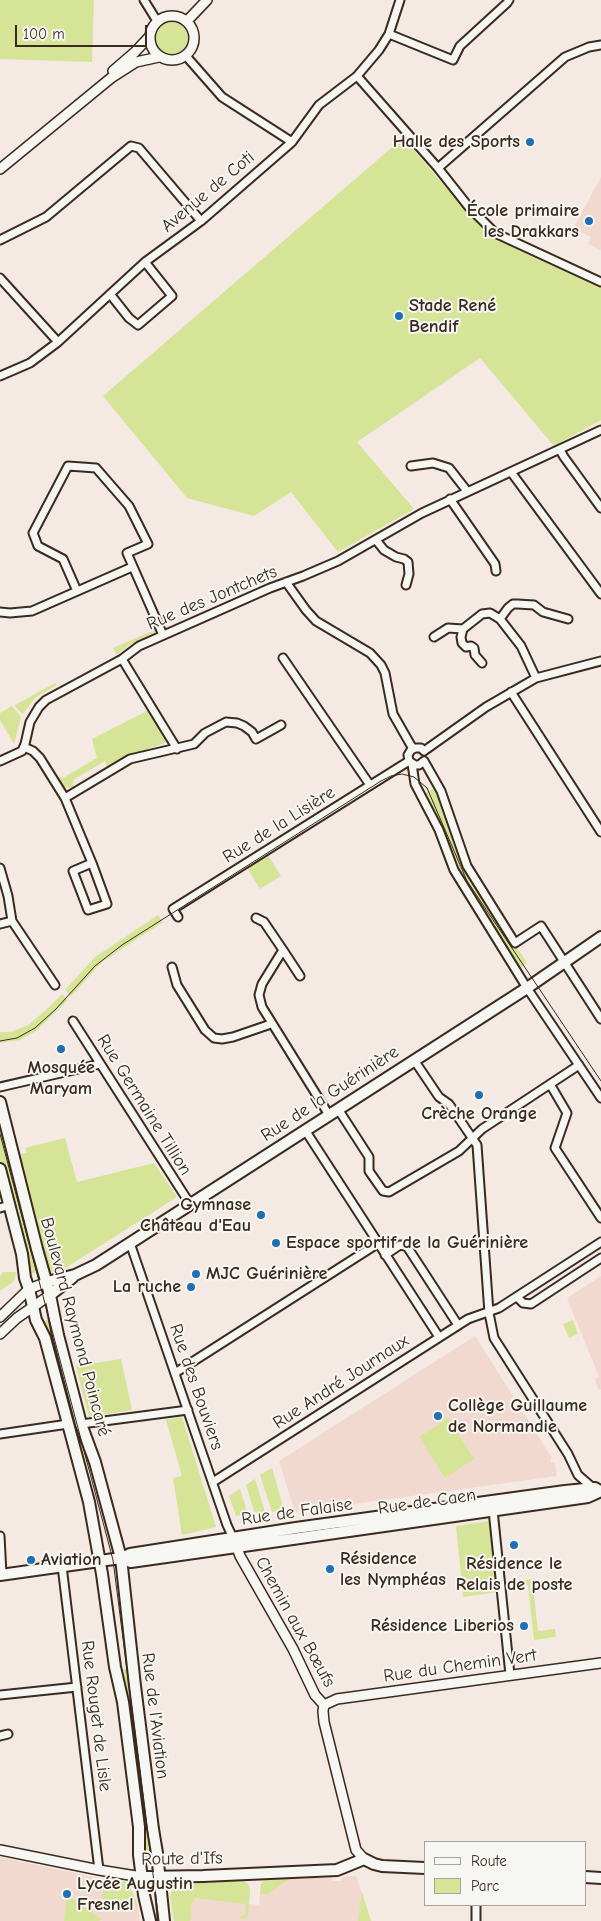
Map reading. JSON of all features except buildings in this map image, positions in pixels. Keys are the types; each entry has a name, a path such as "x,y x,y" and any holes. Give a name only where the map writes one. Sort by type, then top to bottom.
{"main road":[{"name":"Rue de la Guérinière","path":"47,1282 75,1275 96,1265 599,941"},
{"name":"Boulevard Raymond Poincaré","path":"0,1102 47,1282 58,1335 81,1424 95,1462 121,1558"},
{"name":"Boulevard Raymond Poincaré","path":"0,1170 5,1207 23,1259 25,1278 36,1320 45,1338 88,1502 100,1561"},
{"name":"Rue de la Guérinière","path":"50,1295 75,1275"},
{"name":"Rue de Falaise","path":"563,1496 576,1490 598,1490"},
{"name":"Rue de Falaise","path":"235,1542 563,1496 588,1497 598,1490"},
{"name":"Rue de Caen","path":"121,1558 131,1562 235,1542 493,1510 563,1496"},
{"path":"1,1574 121,1558"},
{"name":"Rue de l'Aviation","path":"121,1558 126,1593 129,1639 164,1921"},
{"name":"Rue de l'Aviation","path":"100,1561 115,1667 123,1702 139,1827 139,1855 150,1921"},
{"path":"364,1859 382,1866 424,1868"},
{"name":"Route d'Ifs","path":"142,1877 337,1870 364,1859"},
{"path":"586,1877 601,1878"}],"street":[{"path":"144,0 157,21"},
{"path":"186,21 208,0"},
{"name":"Avenue de Coti","path":"0,376 30,363 58,342 145,262 201,220 292,142 319,105 357,76 379,50 389,34 400,0"},
{"path":"389,34 453,60 460,46 508,0"},
{"path":"0,170 110,78 136,62 159,57 173,61 186,56 191,50 194,38 192,28 186,21 173,16 164,17 157,21 151,29 149,37 152,49 159,57"},
{"path":"0,163 135,52 149,37"},
{"path":"438,168 565,57 589,47 601,45"},
{"path":"186,56 222,97 292,142"},
{"path":"357,76 438,168 468,206 495,232 601,282"},
{"path":"0,240 46,217 131,146 140,148 201,220"},
{"path":"110,294 129,318 138,325 172,296 145,262"},
{"path":"0,278 58,342"},
{"name":"Rue des Jontchets","path":"24,747 30,722 39,707 46,700 122,659 139,646 333,563 450,499 601,430"},
{"path":"560,450 601,508"},
{"path":"411,466 433,463 449,468 467,491"},
{"path":"77,591 63,559 38,546 33,533 68,466 96,468 129,506 148,544 126,554 163,635"},
{"path":"511,472 601,594"},
{"path":"450,499 495,564 496,571"},
{"path":"376,540 384,550 408,562 409,574 406,585"},
{"path":"0,612 32,611 132,567"},
{"path":"286,582 316,621 370,653 381,666 385,673 393,714 413,749"},
{"path":"500,618 508,608 513,604 517,604 534,605 543,612 568,619"},
{"path":"482,664 475,655 474,648 471,646 466,647 462,643 461,637 463,630 482,614 490,613 500,618 521,646 536,678"},
{"path":"434,636 448,628 463,630"},
{"path":"282,658 370,786"},
{"path":"122,659 177,749"},
{"path":"424,752 486,707 536,678 601,660"},
{"path":"511,692 601,832"},
{"path":"66,798 130,759 194,744 205,733 226,722 244,726 252,732 256,739 281,725"},
{"path":"0,761 19,753 24,747 33,751 40,758 66,798 92,863 107,904 88,910 73,871 92,863"},
{"path":"424,752 418,748 408,753 415,784 440,830 454,870 527,988 601,1098"},
{"path":"424,752 424,761 441,791 467,866 515,943 541,926 601,1019"},
{"path":"411,762 419,765 424,761"},
{"name":"Rue de la Lisière","path":"178,917 173,909 411,762"},
{"path":"0,868 8,896 12,921 55,985"},
{"path":"256,918 268,926 300,976"},
{"path":"0,924 12,921"},
{"path":"283,950 262,984 259,995 262,1007 271,1024 333,1112 368,1155 370,1159 369,1171 384,1192 391,1192 458,1151 472,1137 579,1065"},
{"path":"172,967 177,985 205,1030 214,1038 233,1037 271,1024"},
{"name":"Rue Germaine Tillion","path":"73,1021 190,1204"},
{"path":"414,1060 439,1098 449,1104 477,1145 489,1313 491,1330 495,1341 568,1454 578,1474 588,1484 598,1490"},
{"path":"0,1087 100,1064"},
{"path":"550,1084 567,1114 555,1148 601,1218"},
{"path":"305,1130 384,1255 439,1337"},
{"name":"Rue André Journaux","path":"213,1482 458,1325 474,1316 489,1313 517,1297 601,1242"},
{"name":"Rue des Bouviers","path":"130,1243 235,1542"},
{"path":"175,1373 377,1244"},
{"path":"384,1255 400,1245 408,1248 458,1325"},
{"path":"517,1297 523,1304 531,1304 601,1258"},
{"path":"0,1317 29,1289 47,1282"},
{"path":"0,1334 11,1322 50,1295"},
{"path":"81,1424 188,1410"},
{"path":"0,1434 68,1424"},
{"path":"576,1490 578,1474"},
{"path":"563,1496 571,1487 578,1474"},
{"path":"493,1510 510,1676"},
{"path":"0,1536 1,1574"},
{"name":"Chemin aux Bœufs","path":"235,1542 240,1556 293,1650 315,1695 324,1705 324,1722 356,1850 364,1859"},
{"name":"Rue Rouget de Lisle","path":"62,1566 99,1870"},
{"name":"Rue du Chemin Vert","path":"324,1705 332,1700 601,1663"},
{"path":"0,1695 77,1686"},
{"name":"Route d'Ifs","path":"0,1850 142,1877"},
{"path":"476,1906 476,1921"}],"shaded area":[{"name":"École primaire les Drakkars","path":"601,177 601,250 588,244 591,237 573,229"},
{"path":"601,1276 600,1390 595,1379 599,1377 567,1298"},
{"name":"Collège Guillaume de Normandie","path":"475,1336 552,1458 550,1460 555,1464 557,1476 295,1512 279,1461"},
{"name":"Lycée Augustin Fresnel","path":"0,1857 98,1878 128,1882 138,1906 140,1921 0,1921"},
{"path":"356,1876 371,1921 174,1921 171,1893 173,1888 180,1884 243,1881 250,1888 249,1904 259,1905 261,1884 265,1880 332,1877 333,1881 342,1881 342,1877"}],"green space":[{"path":"0,0 94,0 92,62 0,59"},
{"path":"172,22 178,23 183,27 187,32 187,44 183,49 178,53 172,54 166,53 161,49 157,44 156,38 157,32 161,27 166,23"},
{"name":"Stade René Bendif","path":"403,138 471,216 485,229 516,249 601,288 601,420 554,446 480,358 357,442 414,509 338,552 291,492 254,516 187,498 103,396"},
{"path":"157,629 155,632 128,646 117,655 113,648"},
{"path":"55,683 57,685 35,698 23,714 16,708 15,705"},
{"path":"12,706 21,717 14,744 0,720 0,713"},
{"path":"149,710 170,741 128,756 107,768 105,761 73,780 74,788 64,787 58,777 63,778 97,758 92,739"},
{"path":"435,788 478,887 527,963 519,969 461,875 440,824 424,794"},
{"path":"268,855 281,876 260,889 247,868"},
{"path":"158,915 163,922 102,962 71,996 65,990 95,957"},
{"path":"62,994 68,1000 36,1031 20,1040 0,1043 0,1032 11,1032 28,1025"},
{"path":"0,1118 34,1256 40,1271 27,1275 25,1257 0,1160"},
{"path":"65,1138 77,1182 154,1163 177,1197 56,1274 50,1272 20,1154 27,1153 25,1148"},
{"path":"3,1272 16,1272 13,1282 0,1291 0,1277"},
{"path":"53,1318 93,1460 80,1464 40,1322"},
{"path":"573,1320 578,1334 569,1338 563,1324"},
{"path":"121,1359 132,1410 89,1417 76,1366"},
{"path":"182,1417 216,1527 182,1535 173,1478 182,1476 166,1420"},
{"path":"448,1418 474,1459 445,1478 419,1437"},
{"path":"272,1468 284,1510 272,1512 260,1475"},
{"path":"255,1479 265,1512 255,1514 246,1485"},
{"path":"240,1489 248,1514 236,1516 229,1496"},
{"path":"490,1521 498,1592 463,1597 456,1526"},
{"path":"532,1579 538,1631 555,1629 556,1637 534,1640 528,1585 513,1587 513,1581"},
{"path":"130,1669 155,1850 142,1852 117,1670"},
{"path":"105,1879 128,1882 138,1906 102,1899"},
{"path":"289,1879 269,1894 260,1894 261,1884 265,1880"},
{"path":"243,1881 250,1888 248,1917 240,1919 241,1915 245,1915 246,1904 195,1898 194,1902 192,1902 190,1921 174,1921 170,1897 176,1886 180,1884"},
{"path":"362,1892 371,1921 358,1921"},
{"path":"67,1895 101,1919 99,1921 64,1921"}],"tram line":[{"path":"0,1041 17,1038 35,1028 56,1009 95,966 122,945 381,781 391,776 402,774 414,777 427,788 467,881 601,1081"},
{"path":"0,1134 113,1560 159,1921"}],"place":[{"name":"Halle des Sports","path":"530,142"},
{"name":"École primaire les Drakkars","path":"589,221"},
{"name":"Stade René Bendif","path":"399,316"},
{"name":"Mosquée Maryam","path":"61,1049"},
{"name":"Crèche Orange","path":"479,1095"},
{"name":"Gymnase Château d'Eau","path":"261,1215"},
{"name":"Espace sportif de la Guérinière","path":"276,1243"},
{"name":"MJC Guérinière","path":"196,1274"},
{"name":"La ruche","path":"191,1287"},
{"name":"Collège Guillaume de Normandie","path":"438,1416"},
{"name":"Résidence le Relais de poste","path":"514,1545"},
{"name":"Aviation","path":"31,1560"},
{"name":"Résidence les Nymphéas","path":"330,1569"},
{"name":"Résidence Liberios","path":"524,1626"},
{"name":"Lycée Augustin Fresnel","path":"67,1894"}]}
